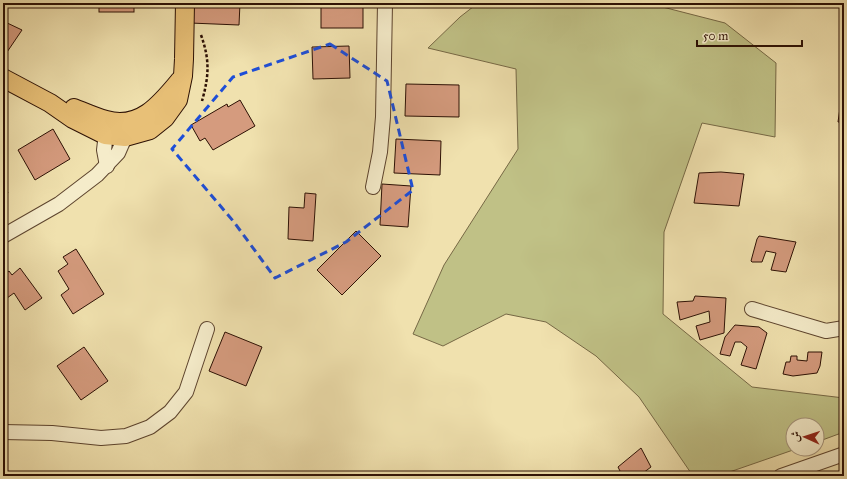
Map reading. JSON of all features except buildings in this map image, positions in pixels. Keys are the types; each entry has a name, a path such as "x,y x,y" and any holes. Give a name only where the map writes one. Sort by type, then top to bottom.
{"main road":[{"path":"3,78 50,103 73,119 106,128 150,130 165,118 178,100 183,76 185,3"}],"street":[{"path":"373,187 380,152 384,117 385,3"},
{"path":"106,128 104,150 107,166"},
{"path":"3,236 59,204 107,166 118,153 125,129"},
{"path":"752,309 826,331 844,328"},
{"path":"3,432 52,433 101,438 126,436 150,427 170,412 186,392 207,329"},
{"path":"781,476 844,454"}],"path":[{"path":"200,33 208,58 208,71 202,101"}],"highlighted area":[{"path":"330,44 387,81 413,190 346,242 275,278 234,222 172,149 233,77"}],"green space":[{"path":"478,3 647,3 725,23 776,63 775,137 702,123 664,232 663,314 752,387 844,398 844,432 825,439 825,417 785,417 785,453 718,476 693,476 639,397 596,356 546,322 506,314 443,346 413,334 444,265 518,149 516,69 428,48 460,17"}]}
